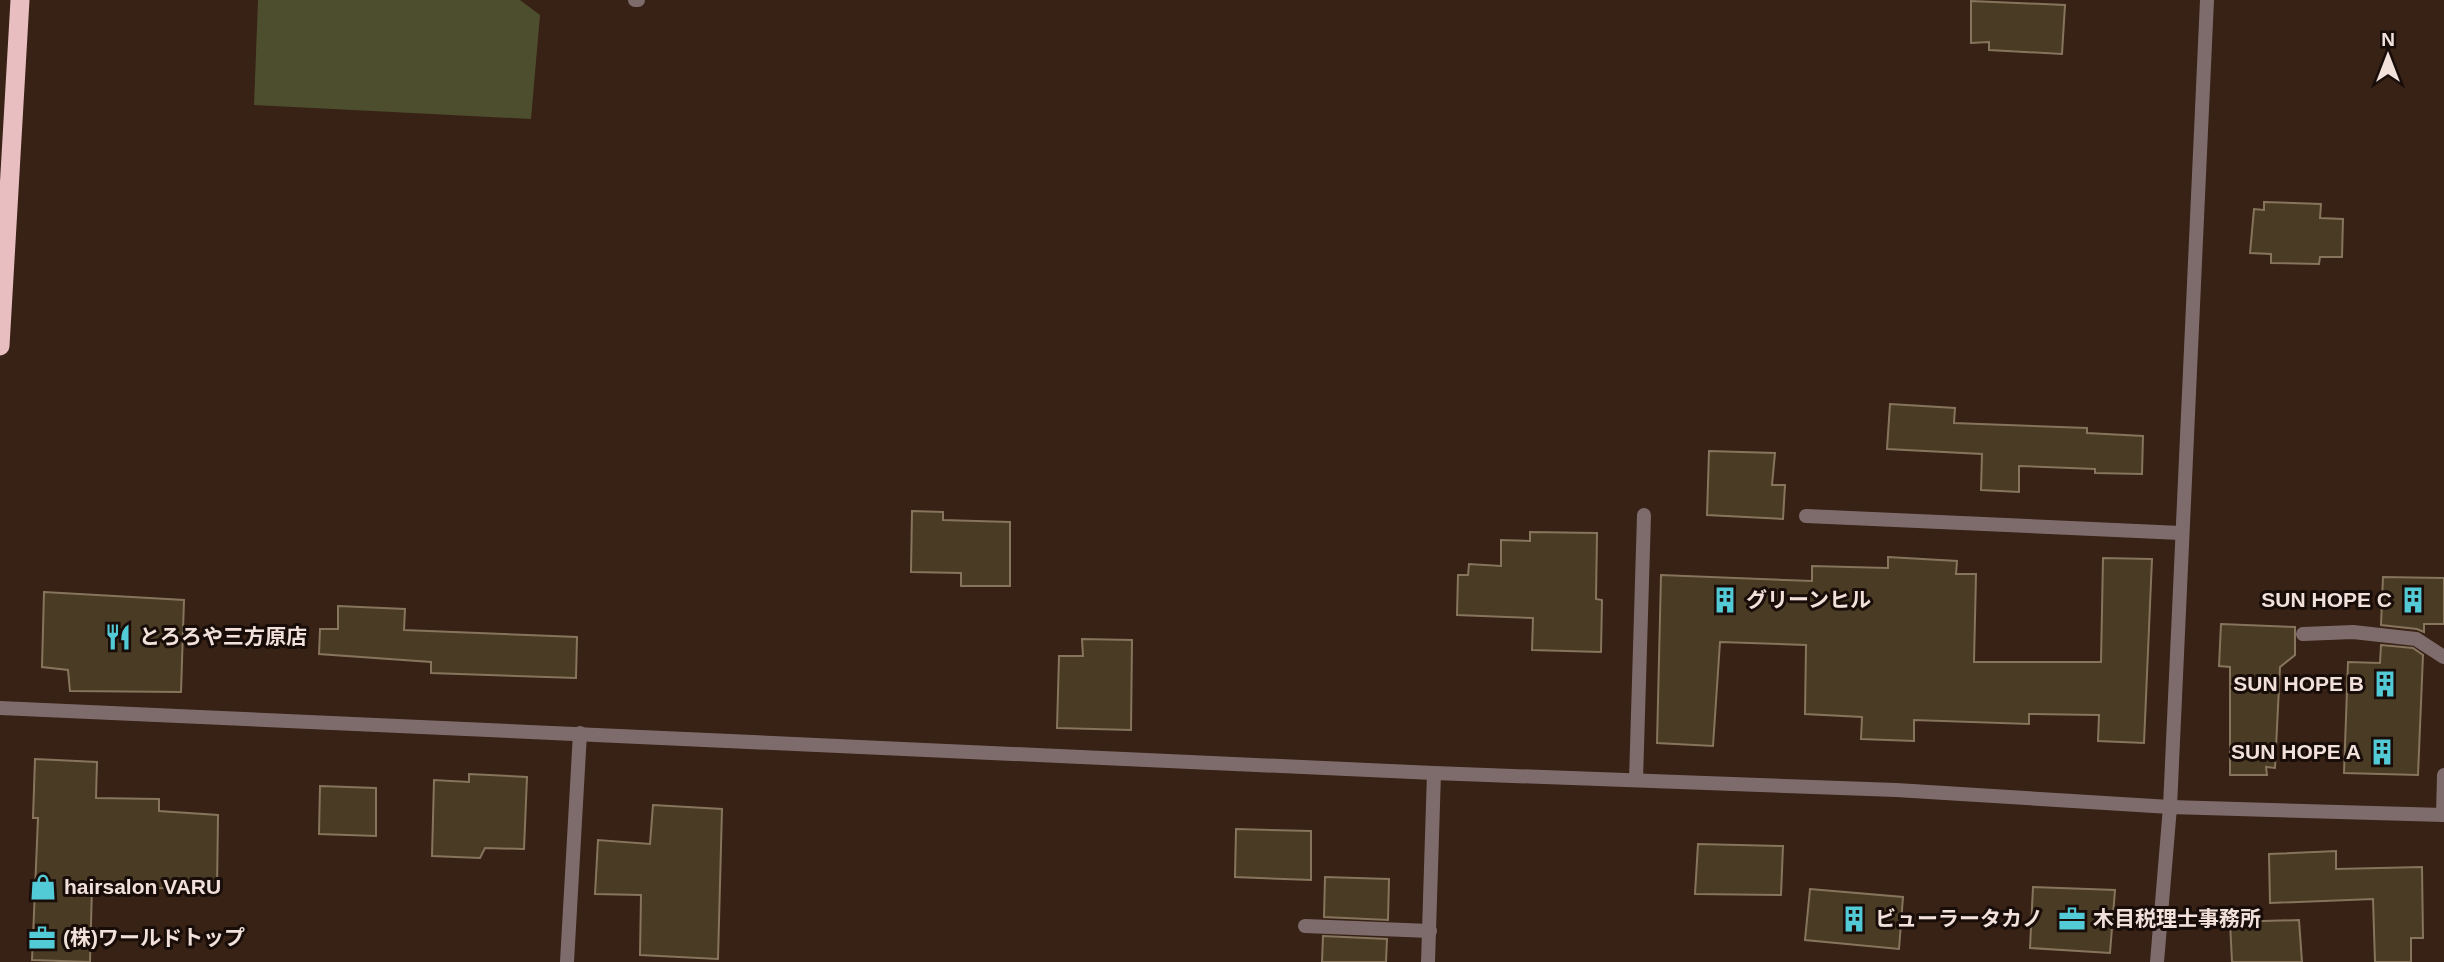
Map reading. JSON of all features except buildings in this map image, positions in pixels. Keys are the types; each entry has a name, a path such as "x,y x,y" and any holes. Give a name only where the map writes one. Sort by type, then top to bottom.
{"highway":[{"path":"0,346 20,0"}],"street":[{"path":"2157,962 2169,807 2207,0"},
{"path":"1636,780 1644,515"},
{"path":"1806,516 2181,533"},
{"path":"2303,634 2353,632 2416,639 2444,657"},
{"path":"0,708 1434,773 1896,790 2169,807 2443,815 2444,775"},
{"path":"567,962 580,733"},
{"path":"1428,962 1434,773"},
{"path":"1305,926 1430,931"}],"green space":[{"path":"258,0 520,0 540,15 531,119 254,105"}],"place":[{"name":"グリーンヒル","path":"1725,600"},
{"name":"SUN HOPE C","path":"2413,600"},
{"name":"とろろや三方原店","path":"118,637"},
{"name":"SUN HOPE B","path":"2385,684"},
{"name":"SUN HOPE A","path":"2382,752"},
{"name":"hairsalon VARU","path":"43,887"},
{"name":"ビューラータカノ","path":"1854,919"},
{"name":"木目税理士事務所","path":"2072,919"},
{"name":"(株)ワールドトップ","path":"42,938"}]}
